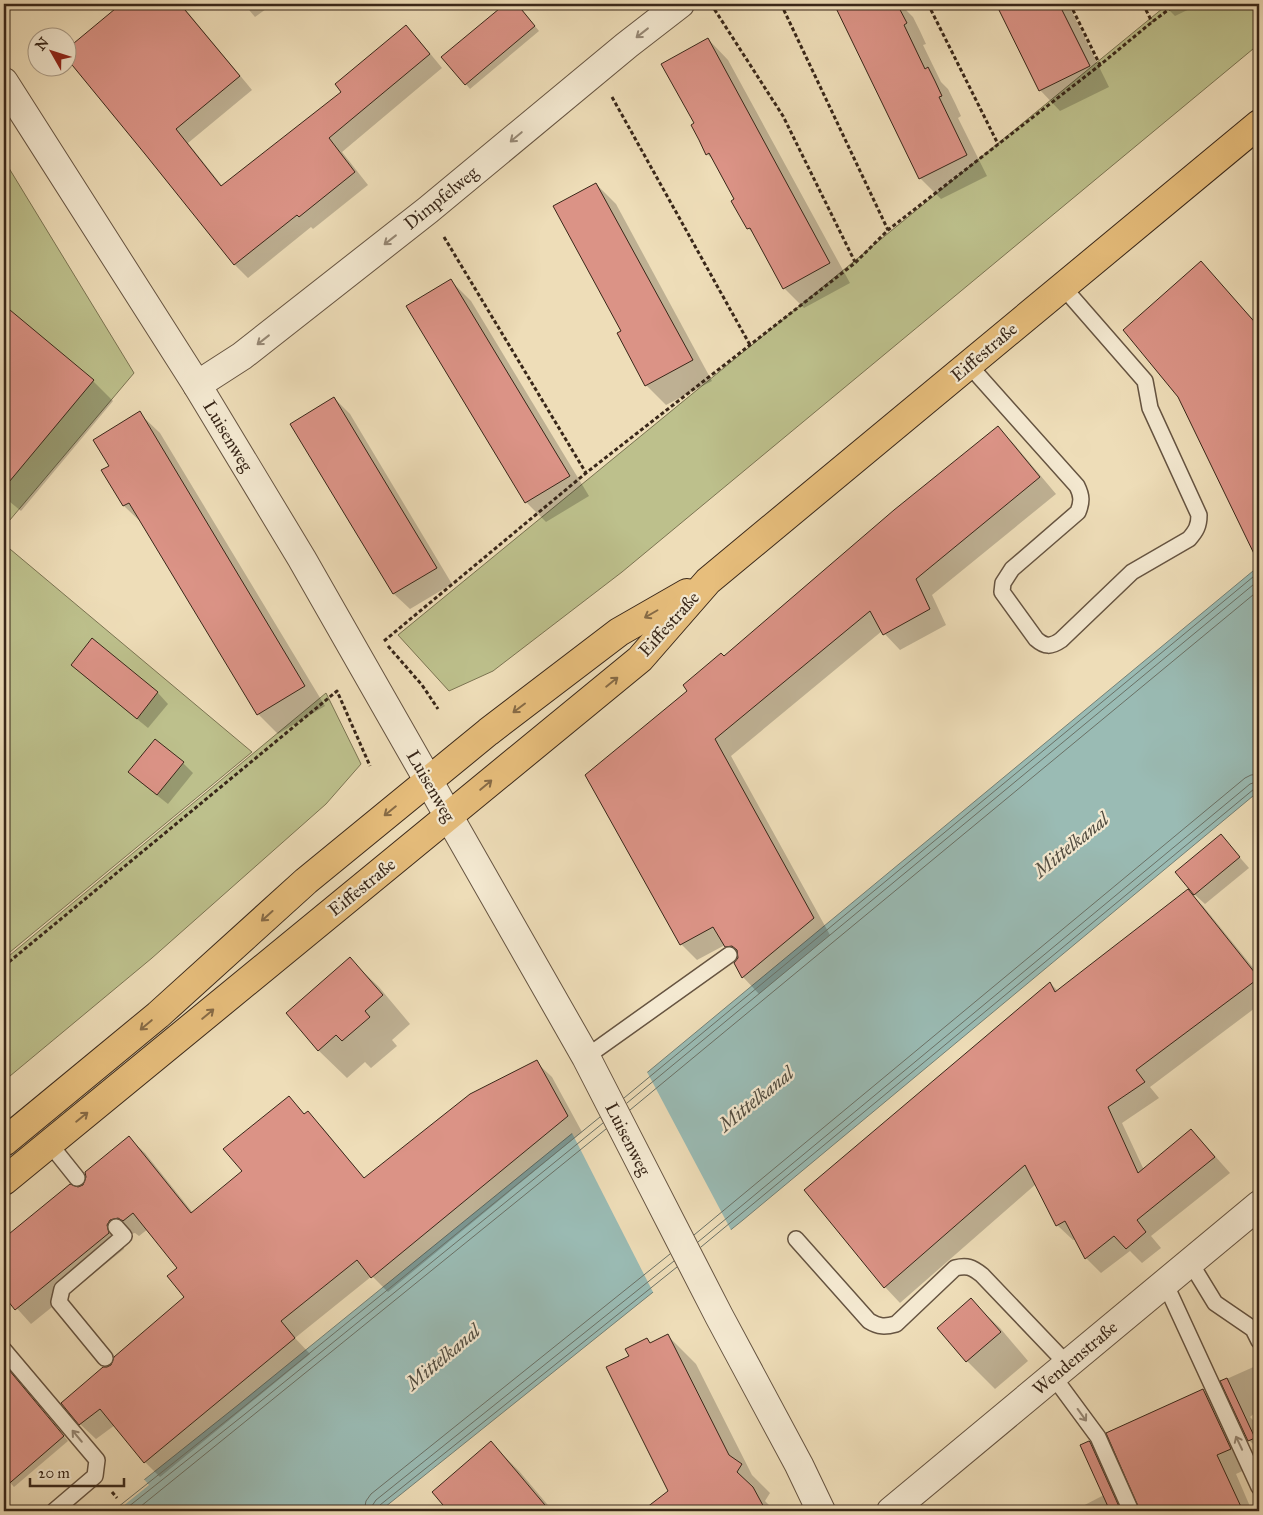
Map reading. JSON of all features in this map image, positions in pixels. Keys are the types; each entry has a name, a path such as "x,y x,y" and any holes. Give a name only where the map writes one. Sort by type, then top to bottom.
{"main road":[{"name":"Eiffestraße","path":"4,1181 640,658 708,581 1259,124"},
{"name":"Eiffestraße","path":"4,1140 158,1015 306,880 496,726 619,632 708,581"}],"street":[{"name":"Dimpfelweg","path":"197,385 242,356 428,210 627,45 680,4"},
{"name":"Luisenweg","path":"4,82 197,385 302,559 586,1057 799,1465 821,1511"},
{"name":"Wendenstraße","path":"891,1511 1259,1205"}],"lane":[{"path":"969,365 1077,486 1081,494 1082,502 1078,512 1012,569 1003,583 1002,592 1036,639 1043,645 1053,646 1132,572 1189,539 1196,532 1199,524 1199,515 1150,408 1145,381 1063,287"},
{"path":"586,1057 729,955"},
{"path":"49,1143 77,1178"},
{"path":"105,1358 59,1302 62,1289 124,1236 116,1228"},
{"path":"796,1239 869,1321 878,1326 896,1324 955,1268 973,1267 982,1275 1060,1370 1098,1437 1131,1511"},
{"path":"1190,1262 1215,1303 1253,1329 1259,1341"},
{"path":"1165,1283 1259,1487"},
{"path":"4,1350 97,1460 95,1476 54,1511"}],"path":[{"path":"710,4 783,116 855,263"},
{"path":"781,4 888,230"},
{"path":"928,4 998,144"},
{"path":"1070,4 1100,65"},
{"path":"1143,4 1152,22"},
{"path":"438,709 422,685 384,641 586,473 855,263 888,230 1176,4"},
{"path":"597,70 750,345"},
{"path":"428,210 586,473"},
{"path":"4,966 337,691 370,766"}],"green space":[{"path":"1168,4 1259,4 1259,44 622,572 493,671 449,691 398,635"},
{"path":"4,160 134,373 4,527"},
{"path":"4,544 252,752 4,957"},
{"path":"326,693 361,764 326,804 152,958 4,1081 4,960"}],"water":[{"name":"Mittelkanal","path":"1259,566 1259,791 743,1220 380,1511 105,1511 649,1071"}],"pier":[{"path":"646,1070 732,1232 654,1294 571,1131"},
{"path":"143,1478 149,1485 117,1511 102,1511"}],"building":[{"path":"121,4 180,4 240,76 176,129 221,186 341,92 335,84 406,25 430,54 329,138 355,172 299,217 297,215 234,265 78,72 78,40"},
{"path":"505,4 517,4 535,26 465,85 441,57"},
{"path":"834,4 897,4 907,23 904,25 925,69 928,67 935,81 942,96 939,97 967,155 919,179"},
{"path":"996,4 1059,4 1090,66 1039,91"},
{"path":"708,38 830,263 783,289 750,228 747,229 731,201 734,199 709,153 706,155 691,125 694,123 661,64"},
{"path":"596,183 693,360 645,386 617,333 621,331 553,206"},
{"path":"1201,261 1259,327 1259,564 1178,397 1123,330"},
{"path":"451,279 570,476 525,503 406,306"},
{"path":"4,305 94,380 4,488"},
{"path":"334,397 437,568 393,594 290,424"},
{"path":"140,411 305,686 257,715 129,503 123,506 101,470 109,466 93,440"},
{"path":"998,426 1040,477 916,579 930,609 883,635 870,611 715,739 814,918 742,978 734,963 738,958 737,950 732,946 725,947 713,927 680,945 585,775 687,691 683,685 721,653 724,656 894,510"},
{"path":"92,638 158,692 137,719 71,665"},
{"path":"155,739 184,762 157,795 128,772"},
{"path":"1221,834 1240,857 1194,895 1175,872"},
{"path":"1188,889 1259,978 1136,1070 1145,1082 1108,1107 1138,1173 1191,1129 1215,1157 1137,1220 1146,1232 1126,1249 1114,1236 1085,1259 1065,1221 1056,1226 1025,1165 884,1288 804,1190 1050,982 1055,992"},
{"path":"350,957 383,995 365,1011 370,1017 342,1041 336,1035 318,1051 286,1013"},
{"path":"537,1060 568,1116 371,1278 357,1260 281,1321 295,1338 144,1463 100,1409 79,1425 61,1403 103,1367 111,1365 114,1357 184,1297 167,1276 177,1268 133,1213 123,1221 118,1218 110,1220 107,1225 109,1233 15,1310 4,1296 4,1238 70,1184 78,1187 83,1185 86,1177 85,1172 129,1136 191,1213 242,1171 223,1149 289,1096 304,1114 308,1111 364,1178 470,1094"},
{"path":"971,1298 1001,1332 966,1362 937,1328"},
{"path":"668,1334 729,1455 742,1464 737,1472 753,1487 766,1511 642,1511 668,1491 606,1367 629,1356 625,1349 647,1338 650,1343"},
{"path":"4,1364 64,1436 4,1488"},
{"path":"1227,1378 1255,1438 1248,1441 1220,1381"},
{"path":"1203,1389 1231,1449 1217,1455 1243,1511 1140,1511 1106,1433"},
{"path":"491,1441 550,1511 448,1511 432,1492"},
{"path":"1089,1441 1121,1511 1110,1511 1080,1445"}]}
